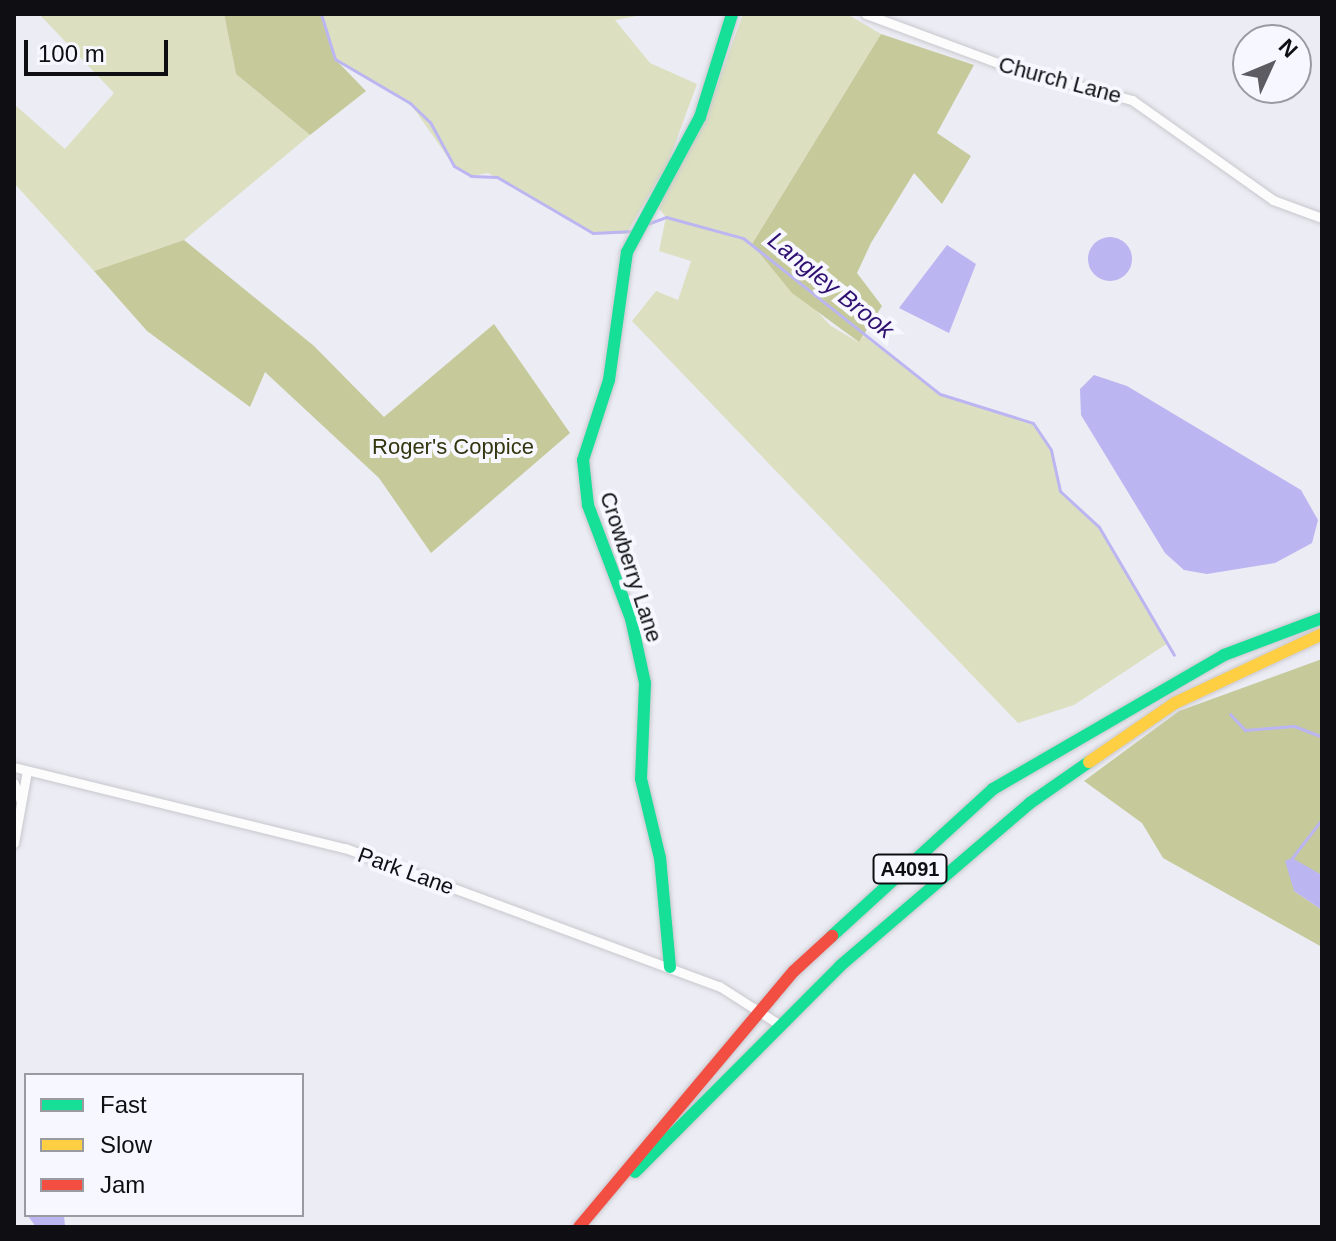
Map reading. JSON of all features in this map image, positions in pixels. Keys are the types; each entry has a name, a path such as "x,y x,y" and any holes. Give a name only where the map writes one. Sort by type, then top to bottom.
{"main road":[{"name":"Crowberry Lane","path":"670,967 660,858 641,779 645,683 631,619 588,505 583,460 609,380 627,252 700,117 732,14"},
{"name":"A4091","path":"580,1227 761,1007 967,810 1024,766 1224,655 1322,618"},
{"name":"A4091","path":"580,1227 780,1025 931,884 1083,763 1222,677 1322,634"}],"street":[{"name":"Church Lane","path":"866,14 1014,69 1132,100 1273,200 1322,218"},
{"name":"Park Lane","path":"14,767 345,848 670,967 761,1007 780,1025"},
{"path":"14,843 27,771"},
{"path":"14,783 20,799"}],"green space":[{"path":"39,14 224,14 236,74 310,135 184,240 94,271 14,183 14,104 65,149 114,93"},
{"path":"224,14 321,14 335,59 366,91 310,135 236,74"},
{"path":"321,14 647,14 615,20 650,63 697,84 668,163 626,234 593,233 488,173 471,176 454,166 410,103 335,59"},
{"path":"743,14 847,14 881,34 752,244 831,326 858,342 864,336 940,394 1033,423 1051,450 1060,491 1099,527 1168,643 1074,705 1018,723 632,321 656,291 678,300 691,261 659,251 666,217 657,206 703,124"},
{"path":"881,34 974,65 937,133 971,156 942,204 914,173 871,243 857,273 882,306 859,342 792,293 752,244"},
{"name":"Roger's Coppice","path":"184,240 314,346 384,417 494,324 570,433 431,553 379,478 265,372 250,407 147,331 94,271"},
{"path":"1322,659 1322,875 1294,891 1322,910 1322,947 1163,858 1142,823 1084,781 1179,711"}],"shaded area":[{"path":"1110,237 1126,243 1132,259 1126,275 1110,281 1094,275 1088,259 1094,243"},
{"path":"947,245 976,264 949,333 899,308"},
{"path":"1094,375 1127,386 1301,490 1318,520 1312,543 1275,563 1207,574 1184,570 1165,553 1081,415 1080,389"},
{"path":"1292,858 1322,875 1322,910 1294,891 1285,861"},
{"path":"29,1217 64,1217 65,1227 36,1227"}],"waterway":[{"name":"Langley Brook","path":"321,14 335,59 410,103 430,122 454,166 471,176 497,177 593,233 633,231"},
{"name":"Langley Brook","path":"647,224 666,217 743,238 940,394 1033,423 1051,450 1060,491 1099,527 1174,655"},
{"name":"Langley Brook","path":"1230,714 1245,730 1294,726 1322,737"},
{"name":"Langley Brook","path":"1292,858 1322,819"}],"traffic: fast":[{"path":"670,967 660,858 641,779 645,683 631,619 588,505 583,460 609,380 627,252 700,117 732,14"},
{"path":"832,936 993,789 1224,655 1322,618"},
{"path":"635,1172 840,966 1030,803 1089,762"}],"traffic: slow":[{"path":"1089,762 1175,703 1322,634"}],"traffic: jam":[{"path":"579,1227 794,971 832,936"}]}
